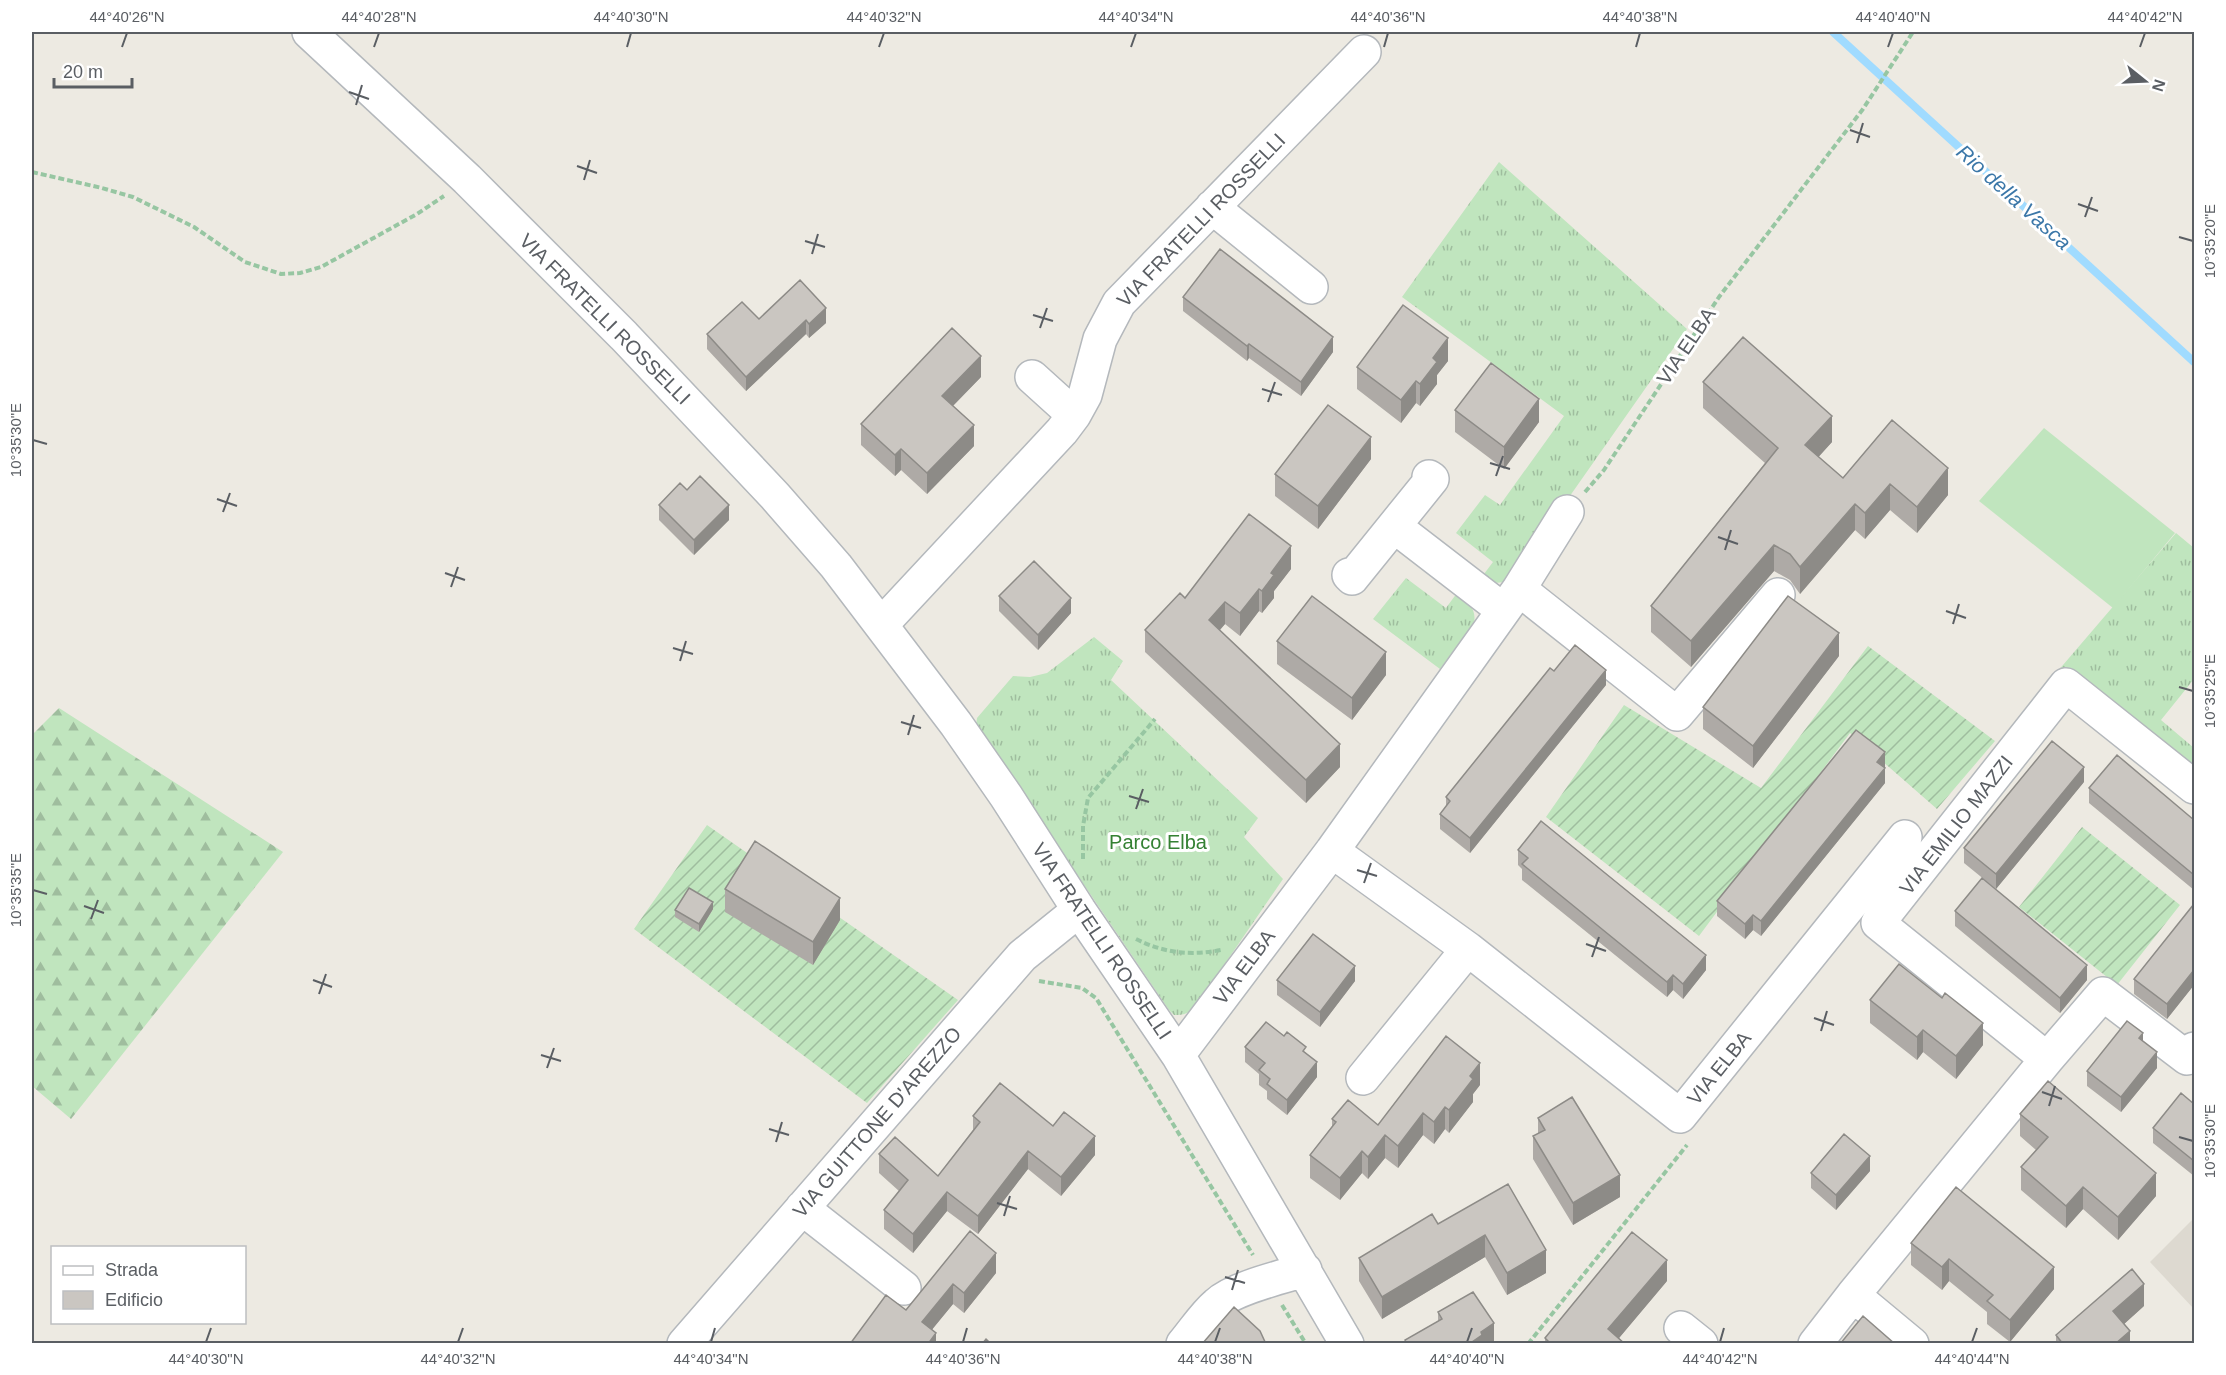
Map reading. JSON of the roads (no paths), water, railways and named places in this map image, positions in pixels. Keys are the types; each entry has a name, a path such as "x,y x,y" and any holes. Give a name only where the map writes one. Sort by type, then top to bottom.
{"street":[{"name":"VIA FRATELLI ROSSELLI","path":"309,32 467,179 660,372 768,488 836,566 882,624 1006,796 1079,910 1178,1055 1347,1344"},
{"name":"VIA FRATELLI ROSSELLI","path":"882,624 1074,416 1085,395 1100,339 1119,303 1364,52"},
{"path":"1212,207 1311,286"},
{"path":"1032,378 1074,416"},
{"path":"1349,575 1352,578 1432,479 1429,477"},
{"name":"VIA ELBA","path":"1178,1055 1332,851 1511,600 1567,512"},
{"path":"1394,526 1511,600 1677,714 1778,595"},
{"name":"VIA EMILIO MAZZI","path":"2047,1059 1878,923 2066,685 2194,786"},
{"name":"VIA ELBA","path":"1332,851 1468,949 1680,1116 1905,837"},
{"name":"VIA GUITTONE D'AREZZO","path":"684,1344 1022,956 1079,910"},
{"path":"1363,1078 1468,949"},
{"path":"1815,1344 2047,1059 2103,994 2187,1058 2194,1049"},
{"path":"802,1208 904,1288"},
{"path":"1183,1344 1216,1304 1224,1298 1305,1270"},
{"path":"1853,1295 1912,1344"}],"waterway":[{"name":"Rio della Vasca","path":"1833,32 2194,362"}],"park label":[{"name":"Parco Elba","path":"1158,842"}]}
